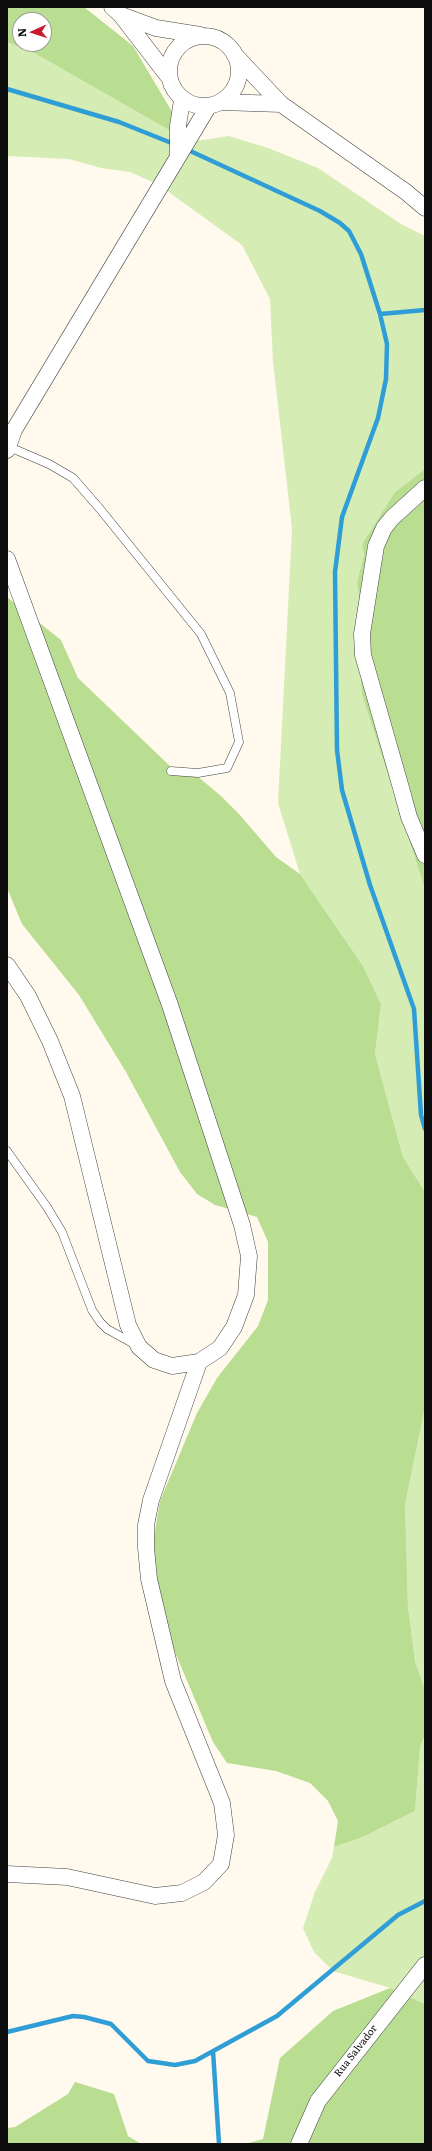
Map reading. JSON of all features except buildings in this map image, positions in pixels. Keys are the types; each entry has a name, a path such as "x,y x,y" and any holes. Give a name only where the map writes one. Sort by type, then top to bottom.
{"street":[{"path":"116,11 156,28 213,37 225,43 281,104 406,192 425,208"},
{"path":"116,11 168,76 173,89 182,100 194,106 281,104"},
{"path":"168,76 169,62 175,50 192,38 199,36 213,37"},
{"path":"7,448 14,430 178,154 215,105 232,93 238,81 239,67 234,54"},
{"path":"178,154 178,126 182,100"},
{"path":"425,488 392,518 384,528 376,546 362,634 364,655 407,809 425,855"},
{"path":"7,559 170,1005 242,1225 248,1256 246,1295 234,1327 220,1348 199,1362 172,1366 154,1360 139,1347 128,1325 72,1096 50,1041 28,996 7,965"},
{"path":"7,1874 67,1877 155,1896 182,1893 204,1882 221,1864 226,1835 222,1803 173,1681 149,1579 146,1548 146,1525 151,1500 199,1362"},
{"name":"Rua Salvador","path":"299,2144 318,2101 425,1964"}],"lane":[{"path":"7,448 49,464 73,478 100,509 201,634 230,693 240,742 226,768 198,773 171,771"},
{"path":"7,1152 47,1207 62,1232 92,1310 100,1322 107,1329 139,1347"}],"green space":[{"path":"7,7 84,7 133,46 190,142 31,52 52,52 52,12 12,12 12,44 7,42"},
{"path":"7,42 12,44 12,52 31,52 36,54 190,142 229,136 268,148 318,168 401,224 425,236 425,469 395,492 362,544 364,555 357,582 361,611 356,627 362,695 425,889 425,1192 403,1157 375,1054 381,1004 363,966 300,874 278,803 292,529 273,361 270,299 242,245 159,185 130,172 101,168 69,159 7,156"},
{"path":"425,469 425,889 362,695 356,627 361,611 357,582 364,555 362,544 395,492"},
{"path":"7,597 61,640 78,678 171,767 196,775 221,796 239,814 276,857 300,874 363,966 381,1004 375,1054 403,1157 425,1192 425,1407 405,1504 408,1607 415,1661 425,1690 425,1735 420,1747 415,1811 363,1837 334,1847 338,1821 328,1801 310,1783 276,1771 227,1763 213,1742 174,1650 151,1554 160,1501 197,1413 217,1378 258,1326 268,1300 268,1242 257,1217 215,1205 197,1194 180,1172 126,1072 79,995 22,924 7,888"},
{"path":"425,1407 425,1690 415,1661 408,1607 405,1503"},
{"path":"425,1735 425,2004 390,1988 333,1971 314,1952 303,1928 315,1892 332,1858 334,1847 363,1837 415,1811 420,1747"},
{"path":"390,1988 425,2004 425,2144 245,2144 263,2139 280,2058 333,2011"},
{"path":"75,2082 114,2094 128,2136 141,2144 7,2144 7,2128 15,2127 68,2094"}],"waterway":[{"path":"7,89 119,122 174,144"},
{"path":"186,149 320,211 340,223 349,231 361,254 380,314 387,344 386,379 378,418 342,517 335,572 337,750 342,790 370,885 414,1009 421,1115 425,1129"},
{"path":"380,314 425,310"},
{"path":"7,2032 73,2016 84,2017 111,2024 148,2061 175,2065 195,2061 277,2016 398,1915 425,1901"},
{"path":"213,2051 219,2144"}]}
